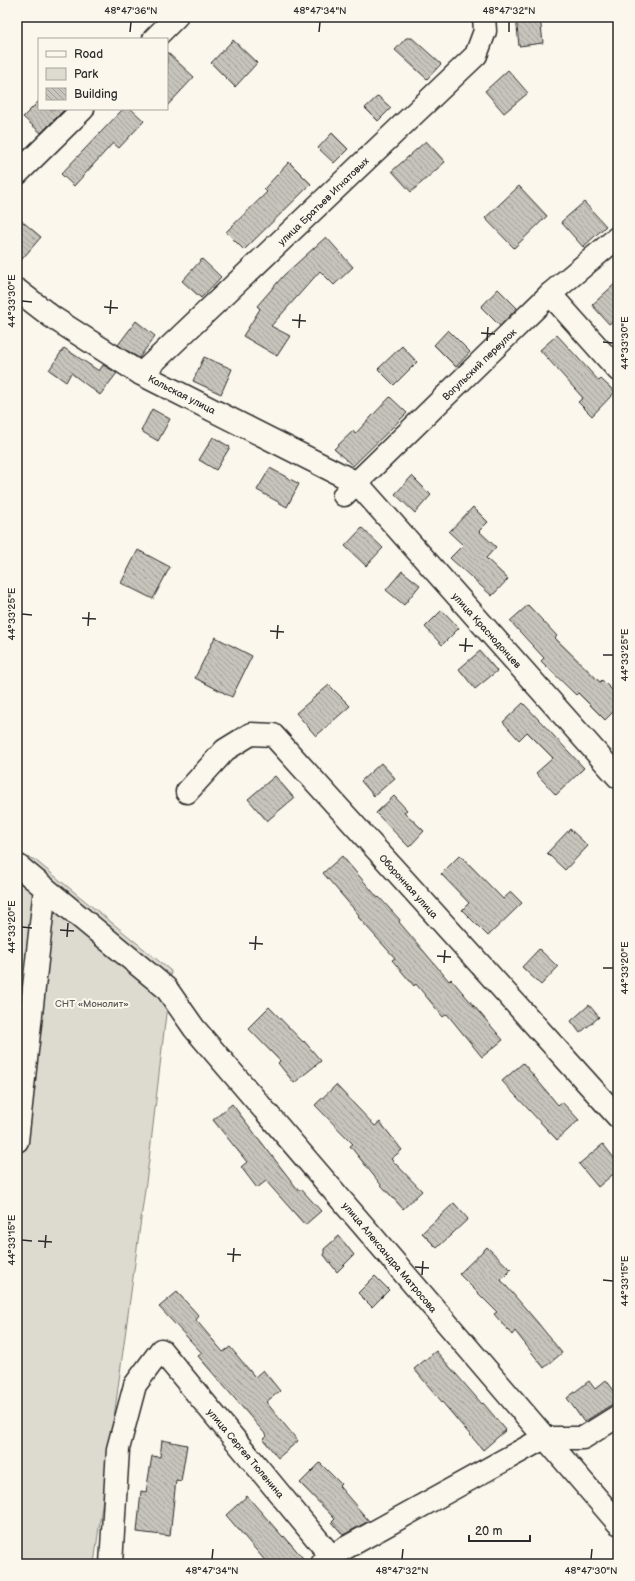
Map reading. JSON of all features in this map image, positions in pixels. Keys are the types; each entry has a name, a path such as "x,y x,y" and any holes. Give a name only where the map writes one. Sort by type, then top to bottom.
{"street":[{"path":"155,38 176,17"},
{"name":"улица Братьев Игнатовых","path":"141,374 476,55 485,31 484,17"},
{"path":"17,174 82,110"},
{"name":"Вогульский переулок","path":"350,489 550,294 618,237"},
{"name":"Кольская улица","path":"17,290 52,317 141,374 350,489"},
{"path":"550,294 618,370"},
{"name":"улица Краснодонцев","path":"350,489 618,777"},
{"name":"Оборонная улица","path":"187,792 225,750 251,734 273,735 618,1117"},
{"name":"улица Александра Матросова","path":"17,865 166,988 194,1028 618,1524"},
{"path":"17,1141 45,888"},
{"name":"улица Сергея Тюленина","path":"111,1564 118,1449 135,1385 161,1350 326,1560"},
{"path":"326,1560 544,1438 583,1438 618,1416"}],"green space":[{"name":"СНТ «Монолит»","path":"17,853 35,860 171,971 149,1160 94,1564 17,1564"}],"building":[{"path":"516,17 540,17 543,43 519,46"},
{"path":"406,38 412,38 441,64 427,79 395,50"},
{"path":"233,40 257,63 235,87 211,63"},
{"path":"168,53 194,77 168,105"},
{"path":"508,70 528,93 504,113 485,91"},
{"path":"378,96 391,108 378,121 365,108"},
{"path":"38,102 38,110 64,110 41,133 23,117"},
{"path":"122,110 132,110 144,121 119,148 113,143 74,186 61,174"},
{"path":"332,133 348,149 334,163 318,148"},
{"path":"426,141 445,162 411,192 392,171"},
{"path":"289,162 311,184 244,250 226,232 267,192 264,189"},
{"path":"519,186 547,216 514,248 485,218"},
{"path":"584,202 606,226 583,247 561,222"},
{"path":"17,217 41,237 17,265"},
{"path":"326,237 353,267 334,285 320,271 271,326 290,336 277,356 243,336 260,309 257,306 284,275"},
{"path":"202,259 221,277 201,298 182,281"},
{"path":"618,281 618,317 609,324 592,305"},
{"path":"498,289 517,308 500,326 481,307"},
{"path":"136,321 155,336 139,358 118,345"},
{"path":"448,330 470,352 456,367 434,345"},
{"path":"557,335 599,381 601,379 615,392 592,416 578,402 583,398 540,350"},
{"path":"402,346 417,362 394,385 378,369"},
{"path":"64,348 99,371 103,365 117,373 100,395 71,373 66,382 49,370"},
{"path":"204,357 232,369 221,394 193,381"},
{"path":"390,397 407,413 353,466 334,449 353,431 355,434"},
{"path":"152,409 170,419 158,441 141,431"},
{"path":"213,437 230,447 216,470 199,460"},
{"path":"270,468 299,484 287,507 257,490"},
{"path":"412,476 431,495 415,513 395,494"},
{"path":"473,507 488,522 479,531 496,547 486,558 508,579 492,596 450,558 463,545 449,532"},
{"path":"362,528 383,548 366,566 345,546"},
{"path":"138,550 170,567 153,599 121,583"},
{"path":"402,571 420,585 404,605 386,590"},
{"path":"528,605 557,636 555,638 600,682 602,680 618,696 618,707 605,720 578,693 576,695 541,661 544,658 510,621"},
{"path":"442,610 459,628 442,645 425,627"},
{"path":"215,637 252,656 232,697 195,678"},
{"path":"480,651 497,671 475,689 459,669"},
{"path":"329,685 350,706 316,736 296,713"},
{"path":"523,703 584,768 556,795 536,773 553,758 527,732 519,740 503,722"},
{"path":"381,763 395,778 374,796 361,781"},
{"path":"275,776 294,798 267,821 248,799"},
{"path":"394,796 407,810 404,812 424,831 409,847 376,813"},
{"path":"570,829 588,846 565,870 547,853"},
{"path":"460,855 503,899 511,892 522,903 488,936 462,910 469,903 441,874"},
{"path":"342,856 378,898 379,897 400,920 399,922 449,981 451,979 503,1040 482,1057 447,1014 443,1017 416,984 414,986 392,960 395,958 358,917 359,915 323,873"},
{"path":"539,949 558,967 541,985 522,967"},
{"path":"589,1005 599,1017 580,1033 571,1021"},
{"path":"269,1007 303,1042 304,1041 321,1061 294,1083 278,1063 280,1061 248,1028"},
{"path":"523,1063 558,1105 562,1102 579,1120 557,1140 502,1081"},
{"path":"336,1085 375,1126 380,1122 402,1150 391,1159 422,1191 403,1209 382,1186 350,1146 353,1144 315,1105"},
{"path":"232,1104 299,1191 301,1189 321,1211 305,1225 266,1181 257,1188 241,1167 247,1162 213,1120"},
{"path":"603,1144 618,1163 618,1170 598,1187 579,1164"},
{"path":"454,1203 468,1219 437,1248 422,1233"},
{"path":"339,1236 354,1255 337,1272 324,1255 324,1249"},
{"path":"487,1247 511,1270 501,1280 562,1353 544,1368 515,1331 512,1335 494,1314 497,1312 459,1274"},
{"path":"375,1276 389,1290 372,1307 358,1293"},
{"path":"177,1292 199,1316 196,1320 223,1352 230,1347 255,1377 263,1370 280,1391 266,1402 298,1441 278,1458 263,1439 267,1436 198,1356 202,1353 159,1307"},
{"path":"436,1351 506,1430 483,1450 414,1369"},
{"path":"606,1380 618,1396 618,1404 611,1405 584,1422 567,1398 589,1381 595,1389"},
{"path":"162,1440 187,1445 181,1481 176,1480 170,1536 137,1532 141,1491 146,1492 152,1456 160,1457"},
{"path":"320,1463 341,1484 339,1486 369,1521 343,1535 332,1522 335,1519 300,1483"},
{"path":"247,1496 308,1564 268,1564 226,1515"}]}
